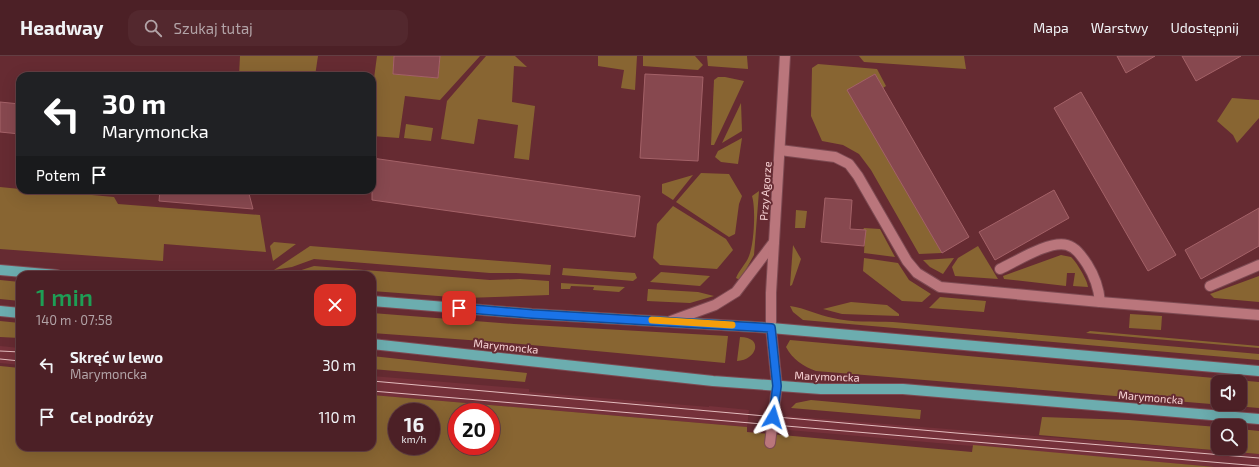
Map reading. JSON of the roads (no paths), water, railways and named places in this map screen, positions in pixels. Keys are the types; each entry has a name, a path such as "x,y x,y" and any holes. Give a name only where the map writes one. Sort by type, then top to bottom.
{"main road":[{"path":"0,270 16,271"},
{"path":"376,301 532,314 771,328 1259,371"},
{"path":"0,311 16,313"},
{"name":"Marymoncka","path":"376,344 714,381 821,389 903,389 1259,419"}],"street":[{"name":"Przy Agorze","path":"770,443 777,386 771,328 774,242 785,56"},
{"path":"780,150 835,157 849,164 858,176 907,261 917,272 940,287 1259,315"},
{"path":"672,321 715,305 732,295 744,282 774,242"},
{"path":"1000,269 1052,244 1067,245 1077,251 1088,266 1100,293 1100,302"},
{"path":"1210,286 1259,265"}],"tram line":[{"path":"0,351 16,352"},
{"path":"0,359 16,361"},
{"path":"376,381 956,433 1259,458"},
{"path":"376,391 1259,466"}]}
